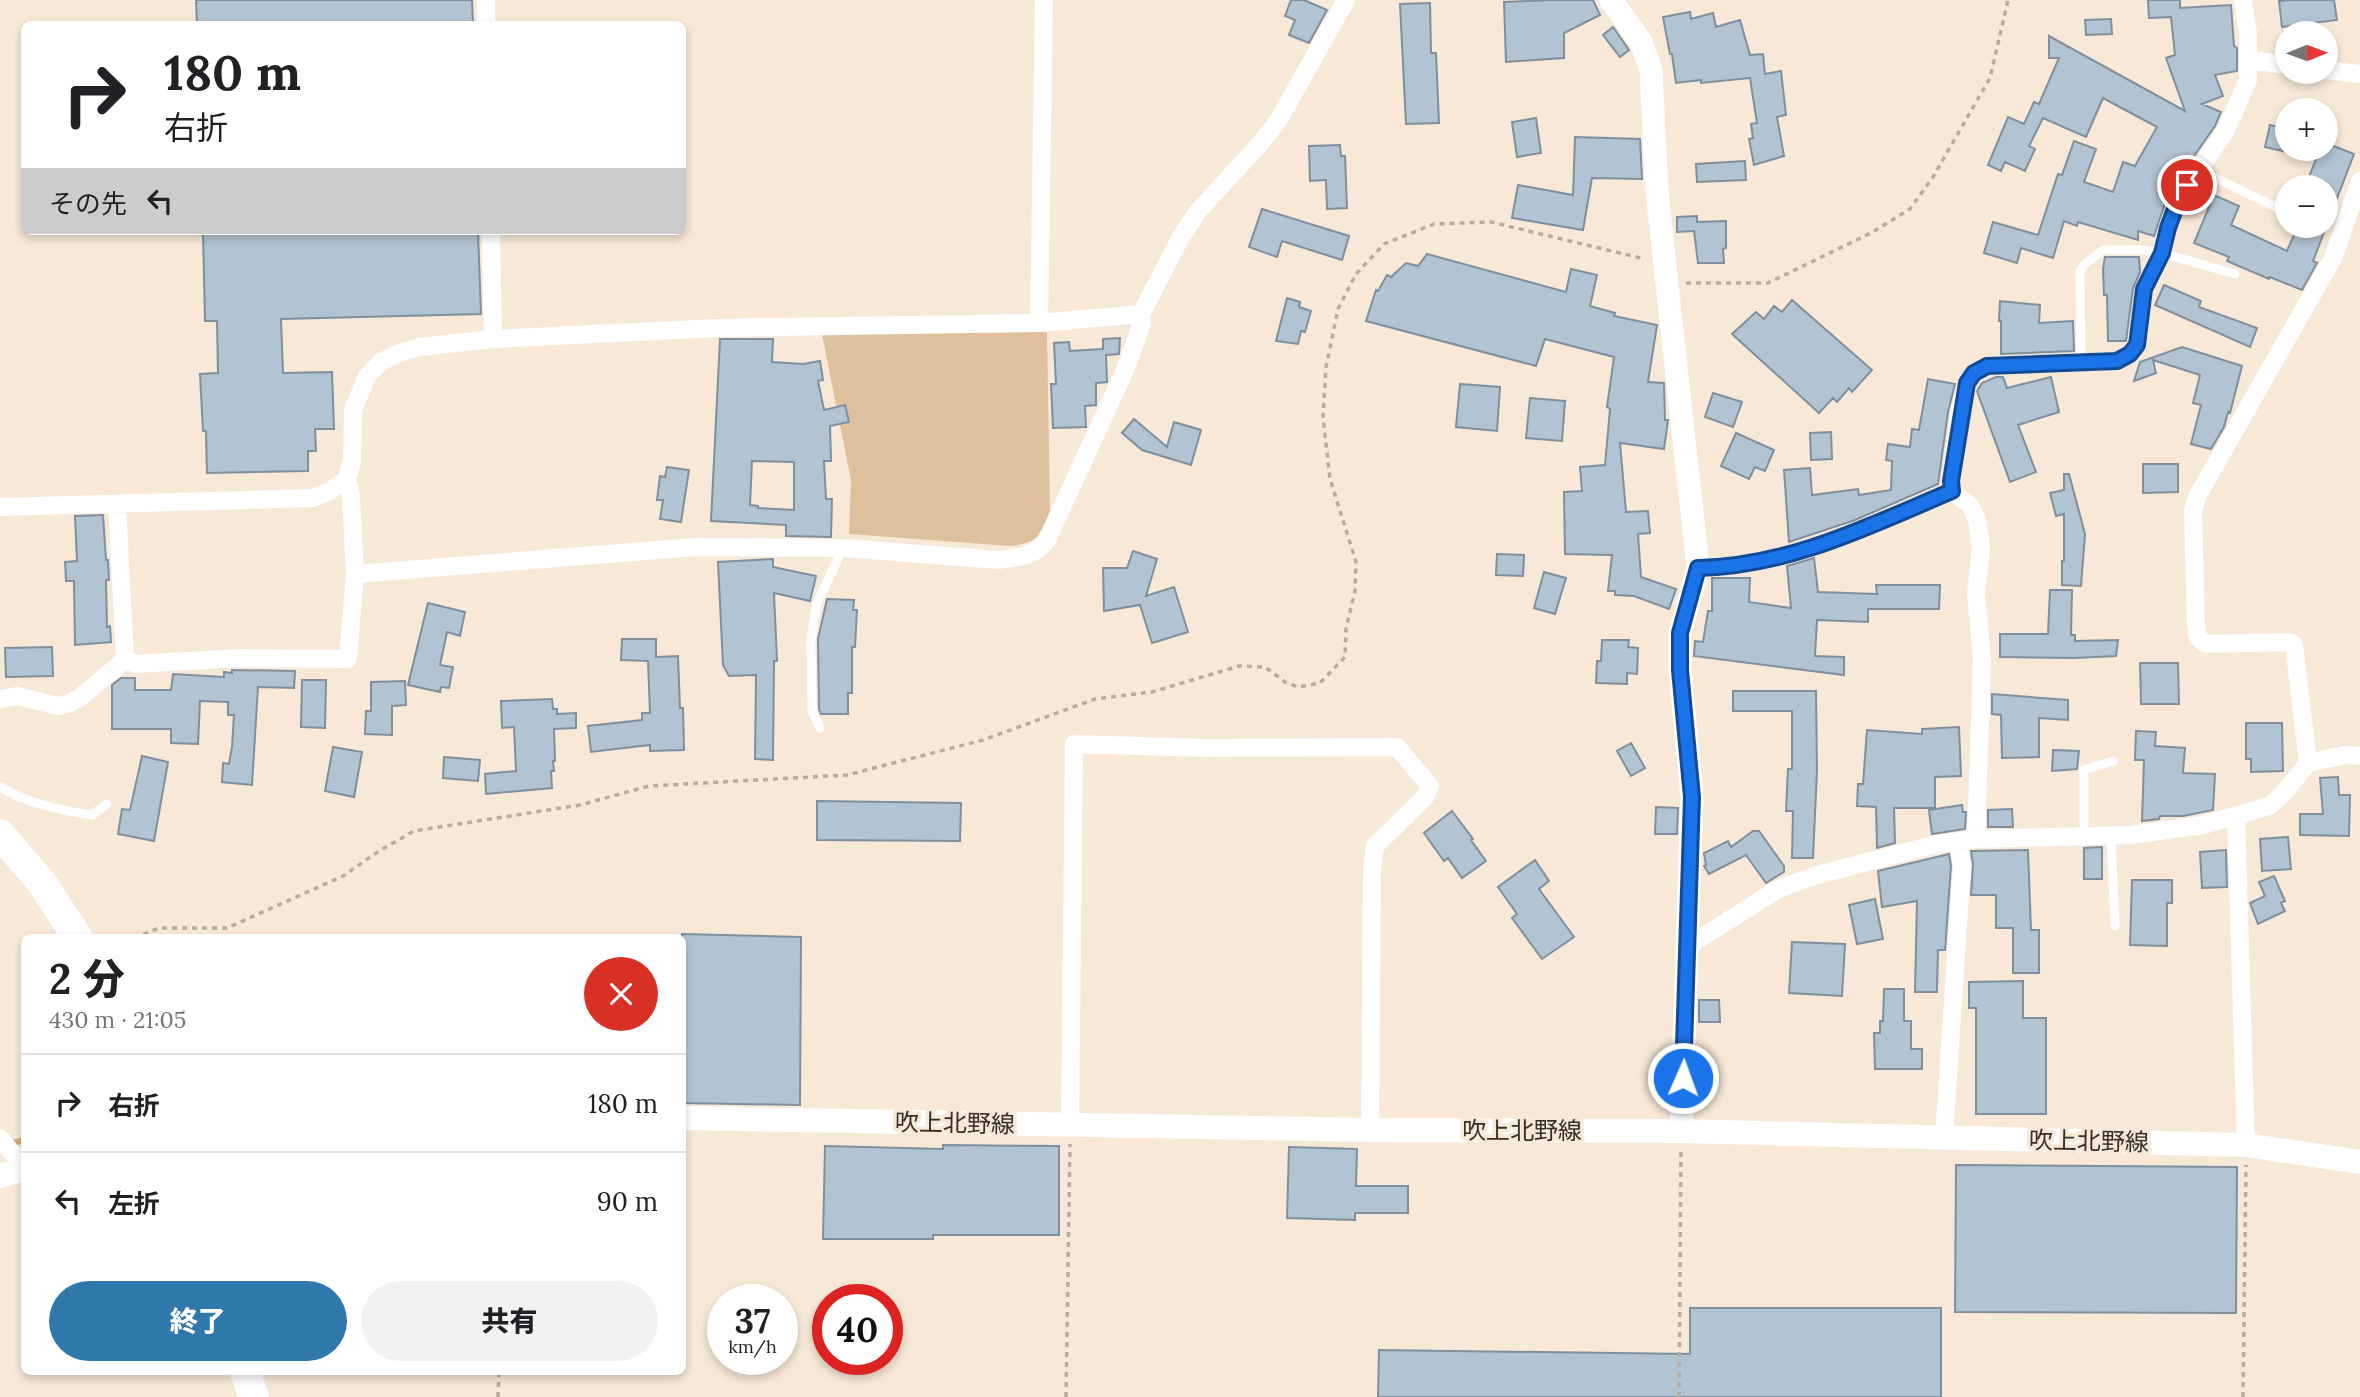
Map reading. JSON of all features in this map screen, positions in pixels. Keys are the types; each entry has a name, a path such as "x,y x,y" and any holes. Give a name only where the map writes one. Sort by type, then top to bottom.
{"highway":[{"path":"0,834 42,883 75,934"},
{"path":"246,1375 254,1397"}],"main road":[{"name":"吹上北野線","path":"686,1118 1944,1137 2246,1145 2360,1161"},
{"path":"0,1176 21,1169"}],"street":[{"path":"486,0 486,21"},
{"path":"1039,323 1044,0"},
{"path":"355,574 695,547 843,548 998,559 1023,557 1038,551 1047,540 1126,368 1142,323 1141,314 1181,237 1199,210 1278,121 1346,0"},
{"path":"1611,0 1641,42 1651,70 1657,192 1698,568 1680,633 1680,670 1692,797 1681,1131"},
{"path":"1944,1137 1962,865 1967,840 1982,659 1976,594 1981,547 1977,520 1970,505 1952,491 1951,481 1967,383 1974,373 1987,366 2117,361 2130,354 2137,345 2144,289 2162,253 2179,198 2225,132 2248,80 2250,60 2243,0"},
{"path":"2250,60 2275,63"},
{"path":"2338,71 2360,74"},
{"path":"2308,763 2294,645 2289,642 2207,644 2198,638 2193,511 2201,489 2333,258 2360,181"},
{"path":"491,235 494,339"},
{"path":"125,660 136,664 240,658 348,659 355,574 351,496 347,479 352,461 353,410 367,376 381,362 419,348 494,339 717,328 1039,323 1141,314"},
{"path":"0,507 313,498 330,491 347,479"},
{"path":"1698,568 1762,562 1830,543 1952,491"},
{"path":"117,503 125,660"},
{"path":"0,699 18,696 58,706 68,704 79,699 125,660"},
{"path":"1070,1125 1074,744 1205,748 1397,747 1430,786 1425,797 1375,846 1372,868 1370,1130"},
{"path":"1689,946 1778,889 1817,875 1937,844 1967,840 2111,835 2187,828 2269,806 2282,795 2308,763 2346,755 2360,756"},
{"path":"2236,816 2246,1145"},
{"path":"0,1138 21,1164"}],"lane":[{"path":"2199,170 2275,207"},
{"path":"2081,363 2080,271 2103,250 2162,253 2235,275"},
{"path":"820,728 812,711 811,638 817,603 843,548"},
{"path":"2084,836 2084,770 2113,761"},
{"path":"0,788 51,809 92,815 107,804"},
{"path":"2111,835 2115,926"}],"path":[{"path":"1667,289 1690,282 1768,283 1871,233 1910,209 1933,177 1990,78 2008,0"},
{"path":"144,934 159,928 227,928 343,876 379,850 414,831 580,805 649,786 847,775 983,740 1095,699 1152,692 1239,666 1265,667 1284,682 1298,687 1320,683 1345,657 1346,629 1355,591 1356,562 1330,479 1323,418 1326,367 1338,309 1356,274 1384,244 1434,224 1491,222 1665,263"},
{"path":"1066,1397 1070,1125"},
{"path":"1679,1397 1681,1131"},
{"path":"2243,1397 2246,1145"},
{"path":"498,1397 499,1375"}],"shaded area":[{"path":"1047,332 1050,513 1036,537 1032,541 1010,546 849,534 851,480 822,334"}],"building":[{"path":"196,0 472,0 473,21 197,21"},
{"path":"1291,0 1304,0 1327,10 1309,43 1289,35 1295,20 1285,16"},
{"path":"1593,0 1600,15 1564,33 1564,58 1506,62 1504,2"},
{"path":"2148,0 2180,0 2180,8 2231,5 2234,46 2237,48 2237,71 2215,75 2223,96 2202,104 2221,112 2215,126 2169,192 2154,236 2138,231 2138,240 2078,222 2077,226 2064,221 2053,258 2021,248 2017,263 1984,253 1993,222 2038,235 2058,174 2062,175 2074,141 2096,149 2084,182 2113,192 2123,162 2135,166 2157,127 2103,98 2086,137 2043,118 2029,146 2035,149 2025,171 2005,162 2001,171 1988,165 2008,117 2024,124 2034,102 2039,104 2059,58 2049,58 2049,36 2185,111 2166,58 2175,55 2171,17 2149,18"},
{"path":"2334,0 2337,20 2281,21 2279,1"},
{"path":"1430,3 1431,53 1436,53 1439,123 1406,124 1400,4"},
{"path":"1690,12 1691,19 1713,13 1716,27 1740,20 1750,55 1763,54 1765,74 1781,71 1786,115 1777,117 1784,156 1754,165 1749,139 1753,138 1751,124 1757,123 1750,78 1676,83 1663,17"},
{"path":"2111,19 2112,34 2086,35 2085,20"},
{"path":"1613,27 1629,50 1620,57 1603,35"},
{"path":"1536,118 1541,153 1517,157 1512,122"},
{"path":"2270,125 2275,126 2275,149 2265,147"},
{"path":"1575,137 1640,139 1642,179 1592,178 1583,230 1512,218 1518,185 1573,195"},
{"path":"1340,145 1341,156 1345,156 1347,208 1327,209 1326,180 1310,181 1309,146"},
{"path":"2338,148 2354,154 2338,196 2338,175 2310,175 2315,161 2338,161"},
{"path":"1745,161 1746,180 1697,182 1696,164"},
{"path":"2214,195 2239,206 2231,225 2287,251 2293,238 2322,238 2313,261 2317,263 2302,290 2227,261 2229,257 2194,243"},
{"path":"1262,209 1349,236 1342,260 1282,241 1277,257 1249,247"},
{"path":"1697,216 1697,222 1726,221 1724,263 1698,263 1694,231 1677,232 1677,217"},
{"path":"203,235 478,235 481,314 281,319 283,373 332,372 334,429 315,429 316,451 308,451 308,471 207,473 200,374 218,373 217,321 205,321"},
{"path":"1427,254 1566,292 1571,269 1597,275 1590,306 1615,313 1614,316 1657,325 1648,382 1664,383 1665,420 1668,420 1664,449 1620,443 1626,512 1648,511 1650,533 1638,534 1641,577 1676,589 1669,609 1634,596 1615,595 1615,591 1608,591 1612,555 1565,554 1564,492 1582,491 1580,467 1605,465 1610,409 1607,407 1614,357 1545,339 1536,366 1366,321 1376,290 1378,291 1387,275 1391,277 1406,263 1418,266"},
{"path":"2105,257 2139,257 2140,272 2133,288 2126,341 2108,341 2107,295 2104,295 2103,269"},
{"path":"2164,285 2201,301 2199,307 2257,328 2250,347 2155,305"},
{"path":"1287,298 1300,302 1299,307 1311,311 1305,332 1301,331 1298,344 1276,341"},
{"path":"1792,300 1872,370 1852,392 1849,388 1837,402 1833,398 1819,413 1732,334 1756,312 1764,319 1774,306 1782,312"},
{"path":"2000,301 2040,305 2039,323 2073,321 2074,351 2001,354"},
{"path":"1120,338 1119,354 1106,355 1107,382 1096,383 1096,405 1085,406 1086,427 1053,428 1051,384 1056,384 1054,343 1069,342 1070,351 1103,349 1103,339"},
{"path":"720,339 773,339 772,362 803,364 820,361 823,380 818,381 824,410 845,405 849,422 830,426 831,461 824,461 826,499 832,499 831,537 786,536 786,525 711,521","holes":["752,461 794,462 794,510 750,505"]},
{"path":"2182,347 2242,366 2230,413 2228,412 2224,427 2211,449 2191,444 2201,405 2193,403 2200,375 2153,360 2156,373 2134,381 2140,362"},
{"path":"2003,377 2007,388 2051,377 2059,412 2018,425 2036,472 2010,482 1977,391 1982,383"},
{"path":"1928,379 1955,384 1948,412 1938,484 1855,520 1789,542 1784,470 1810,468 1812,495 1858,489 1859,495 1891,490 1892,461 1886,460 1888,444 1910,447 1912,429 1919,430"},
{"path":"1460,384 1500,387 1497,431 1456,427"},
{"path":"1713,393 1742,402 1733,427 1705,417"},
{"path":"1530,398 1565,401 1562,441 1526,438"},
{"path":"1134,419 1167,447 1174,422 1201,430 1191,465 1142,450 1122,433"},
{"path":"1831,432 1832,459 1811,460 1810,433"},
{"path":"1736,433 1774,450 1765,471 1755,467 1749,479 1721,466"},
{"path":"2143,464 2178,464 2178,492 2143,493"},
{"path":"667,467 689,470 681,522 660,519 663,500 657,500 660,476 665,477"},
{"path":"2064,474 2069,474 2085,534 2081,586 2062,585 2064,514 2056,516 2050,493 2064,490"},
{"path":"103,515 109,580 106,580 107,627 110,626 111,642 75,645 74,581 66,581 65,562 77,561 75,516"},
{"path":"1133,551 1157,559 1146,596 1174,587 1188,632 1152,643 1140,605 1104,611 1103,568 1127,568"},
{"path":"1497,554 1524,555 1523,576 1496,575"},
{"path":"1814,558 1818,592 1877,594 1876,585 1940,585 1939,609 1868,609 1868,622 1817,620 1815,656 1844,657 1844,675 1694,656 1695,641 1703,642 1708,611 1712,611 1712,578 1750,578 1749,602 1791,608 1787,566"},
{"path":"773,559 773,567 816,576 810,601 774,593 777,661 774,661 773,760 755,759 756,675 729,676 723,665 718,562"},
{"path":"1544,572 1566,578 1555,614 1534,608"},
{"path":"2050,590 2072,590 2071,635 2075,635 2075,641 2118,640 2116,656 2000,657 2000,634 2048,634"},
{"path":"827,599 854,600 853,610 857,610 855,647 852,647 852,693 848,693 848,714 821,714 819,709 818,639"},
{"path":"428,603 465,612 460,636 447,632 440,665 453,667 449,688 441,687 440,692 408,685"},
{"path":"622,639 656,639 656,657 678,656 684,750 650,751 650,745 591,752 588,726 642,720 642,713 650,713 648,661 621,660"},
{"path":"1602,640 1629,640 1628,647 1638,648 1637,674 1627,673 1627,684 1596,683"},
{"path":"52,647 53,676 6,677 5,648"},
{"path":"2140,663 2178,663 2179,704 2141,704"},
{"path":"232,670 295,671 294,688 258,687 252,785 222,782 223,763 229,764 232,747 234,715 228,715 228,702 200,701 198,744 171,743 171,729 112,729 112,685 121,678 135,678 135,690 171,690 173,674 224,677 224,672 232,673"},
{"path":"302,680 326,680 325,728 301,727"},
{"path":"405,681 406,705 392,706 392,735 365,734 366,711 371,711 371,682"},
{"path":"1733,691 1816,691 1817,770 1813,858 1792,858 1793,811 1786,811 1788,769 1792,769 1792,711 1733,711"},
{"path":"1992,694 2068,700 2068,720 2039,718 2039,757 2002,758 2001,715 1992,714"},
{"path":"552,699 553,709 557,709 557,714 576,713 576,728 554,729 552,788 486,794 485,774 516,771 514,727 502,728 501,701"},
{"path":"2246,723 2282,723 2283,771 2251,772 2251,759 2246,759"},
{"path":"1959,727 1961,776 1935,777 1935,808 1894,808 1895,843 1877,848 1876,807 1857,806 1858,784 1863,784 1867,730 1922,734 1922,729"},
{"path":"2136,731 2156,732 2155,746 2185,748 2183,773 2215,774 2213,810 2183,816 2160,816 2159,819 2142,821 2144,760 2135,760"},
{"path":"1631,743 1645,768 1631,776 1617,751"},
{"path":"333,747 362,752 354,797 325,791"},
{"path":"2053,750 2079,751 2077,769 2052,771"},
{"path":"142,756 168,762 154,841 118,834 122,809 130,810"},
{"path":"444,757 480,760 478,781 443,778"},
{"path":"2338,777 2339,795 2350,795 2349,836 2300,835 2300,814 2323,814 2320,778"},
{"path":"817,801 961,803 960,841 817,840"},
{"path":"1962,805 1963,812 1966,812 1965,829 1932,834 1929,810"},
{"path":"1656,807 1678,808 1677,834 1655,834"},
{"path":"2012,809 2013,827 1988,827 1988,810"},
{"path":"1452,811 1486,861 1462,878 1448,858 1444,861 1424,833"},
{"path":"1753,831 1759,831 1784,866 1784,872 1766,883 1746,855 1709,874 1704,866 1704,853 1728,841 1731,847"},
{"path":"2288,837 2291,869 2262,871 2260,839"},
{"path":"2102,847 2102,879 2084,879 2084,848"},
{"path":"2028,850 2031,930 2039,930 2039,973 2013,973 2013,928 1996,928 1996,895 1971,895 1971,851"},
{"path":"2226,850 2227,887 2202,888 2200,852"},
{"path":"1949,854 1951,866 1945,950 1938,950 1937,992 1915,992 1917,901 1882,907 1878,871"},
{"path":"1535,860 1549,881 1539,889 1574,937 1542,959 1512,918 1517,914 1498,887"},
{"path":"2274,876 2285,901 2281,903 2285,911 2258,924 2250,903 2265,896 2259,882"},
{"path":"2132,880 2172,880 2172,903 2167,903 2167,946 2130,945"},
{"path":"1875,899 1883,939 1857,944 1849,905"},
{"path":"686,934 801,937 800,1105 686,1103"},
{"path":"1792,942 1845,944 1842,996 1789,993"},
{"path":"2023,981 2023,1018 2046,1018 2046,1114 1976,1114 1976,1008 1969,1008 1969,982"},
{"path":"1884,989 1904,989 1904,1021 1911,1021 1911,1049 1922,1049 1922,1069 1875,1069 1874,1033 1880,1033 1880,1021 1883,1021"},
{"path":"1699,1000 1719,1000 1720,1022 1699,1022"},
{"path":"943,1145 1059,1146 1059,1235 933,1235 933,1239 823,1239 825,1146 943,1149"},
{"path":"1289,1147 1357,1149 1356,1186 1408,1186 1408,1213 1355,1213 1355,1220 1287,1218"},
{"path":"1956,1165 2237,1167 2236,1313 1955,1312"},
{"path":"1690,1308 1941,1308 1941,1397 1378,1397 1379,1350 1690,1354"}],"waterway":[{"path":"10,1144 21,1141"}],"route":[{"path":"1683,1078 1692,797 1680,670 1680,633 1698,568 1762,562 1830,543 1952,491 1951,481 1967,383 1974,373 1987,366 2117,361 2130,354 2137,345 2144,289 2162,253 2179,198 2187,185"}]}
